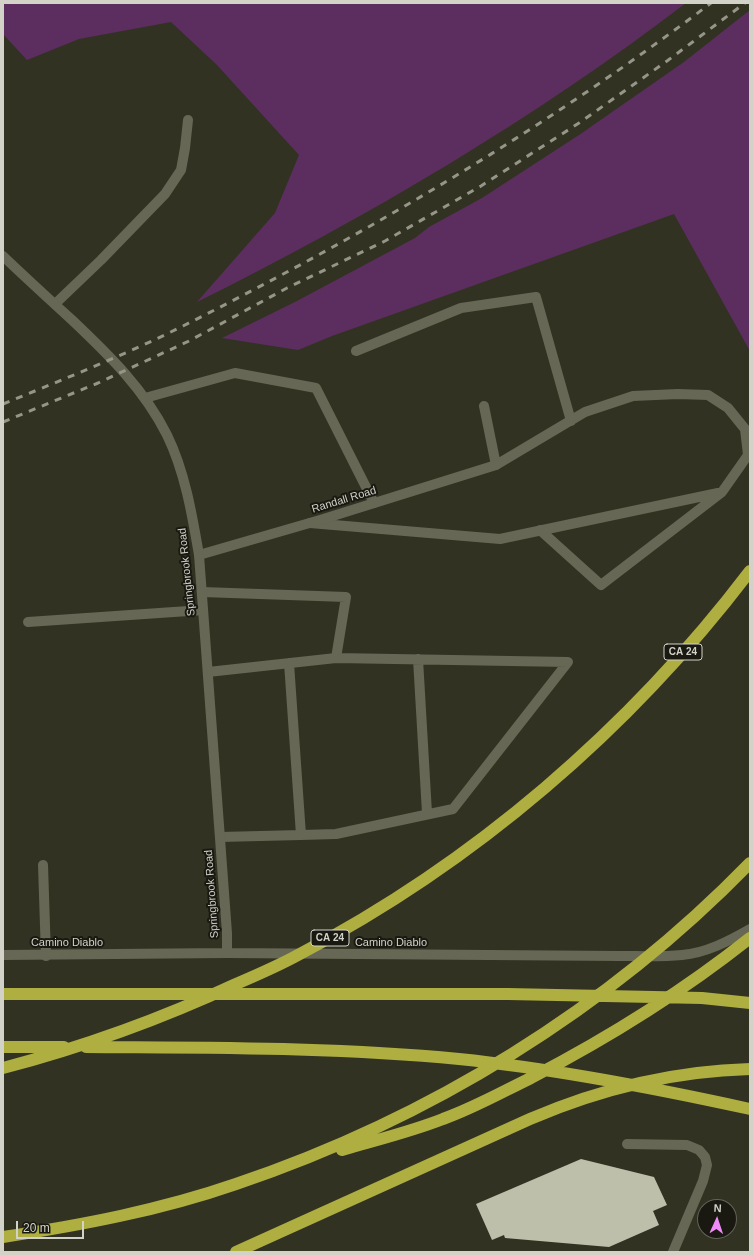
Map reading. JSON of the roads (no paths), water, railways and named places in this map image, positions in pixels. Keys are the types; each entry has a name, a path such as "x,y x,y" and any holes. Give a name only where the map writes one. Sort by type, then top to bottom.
{"highway":[{"name":"CA 24","path":"3,1068 76,1048 162,1017 208,997 290,959 335,935 415,886 487,834 550,782 611,727 686,649 750,571"},
{"path":"280,1169 326,1151 416,1108 460,1085 545,1032 587,1003 653,952 702,909 750,863"},
{"path":"3,1237 86,1224 207,1193 280,1169 421,1127 468,1109 557,1065 645,1013 706,971 750,938"},
{"path":"3,994 508,994 702,998 750,1003"},
{"path":"3,1047 314,1050 459,1060 523,1067 610,1080 750,1109"},
{"path":"236,1252 530,1119 580,1100 623,1087 670,1077 726,1070 750,1069"}],"street":[{"path":"55,304 101,260 165,194 181,170 188,120"},
{"name":"Springbrook Road","path":"3,256 126,373 145,398 166,434 178,462 190,503 199,555 227,932 227,953"},
{"path":"356,351 461,308 536,296 570,421"},
{"path":"145,398 235,373 316,388 374,503"},
{"name":"Randall Road","path":"199,555 496,466 585,412 633,396 678,394 708,395 728,408 745,429 748,455 722,492 601,585 540,530"},
{"path":"484,406 496,466"},
{"path":"308,523 500,539 722,492"},
{"path":"202,592 346,597 336,658"},
{"path":"28,622 203,610"},
{"path":"208,672 336,658 568,662 453,809 427,813 336,834 220,837"},
{"path":"418,659 427,813"},
{"path":"289,663 301,835"},
{"path":"43,865 46,956"},
{"name":"Camino Diablo","path":"3,956 227,953 620,956 683,955 708,949 732,940 750,929"},
{"path":"627,1144 687,1145 699,1150 705,1157 707,1165 703,1181 673,1252"}],"railway":[{"path":"3,404 117,357 161,337 252,291 388,216 520,136 649,49 711,3"},
{"path":"3,422 98,383 189,341 287,288 385,241 481,186 579,123 667,61 745,3"}]}
